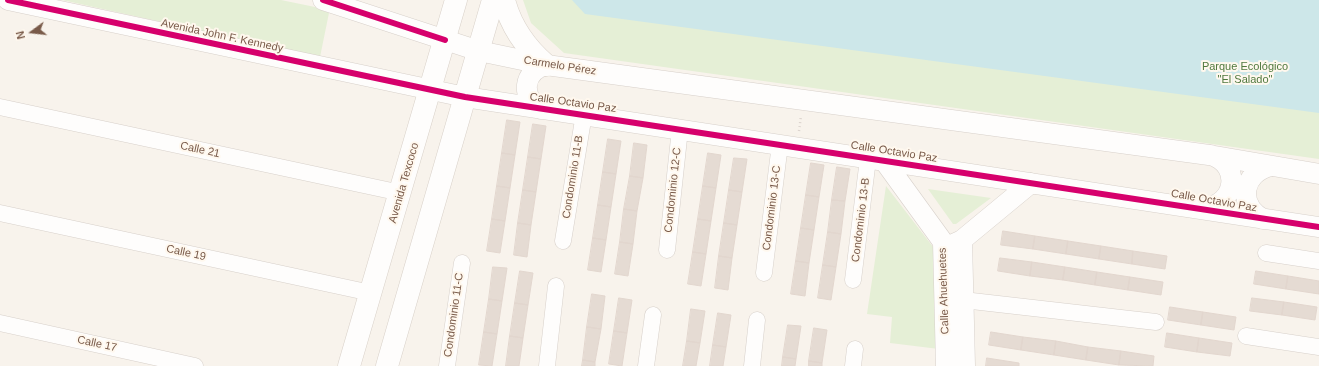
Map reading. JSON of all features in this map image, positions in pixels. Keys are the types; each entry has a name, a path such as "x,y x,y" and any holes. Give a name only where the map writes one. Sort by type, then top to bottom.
{"main road":[{"name":"Avenida Texcoco","path":"350,366 431,91 456,0"},
{"path":"387,366 493,0"},
{"path":"504,0 511,21 518,33 526,45 546,65"}],"street":[{"name":"Avenida John F. Kennedy","path":"8,0 431,91"},
{"path":"322,0 445,40"},
{"name":"Carmelo Pérez","path":"445,40 479,51 546,65 805,100"},
{"path":"541,109 531,102 528,96 526,84 528,78 535,69 546,65"},
{"path":"431,91 465,97"},
{"name":"Calle Octavio Paz","path":"465,97 584,114 876,160 1204,208 1319,227"},
{"path":"805,100 1209,155 1319,174"},
{"name":"Calle 21","path":"0,107 401,193"},
{"name":"Condominio 11-B","path":"563,241 584,114"},
{"name":"Condominio 12-C","path":"667,250 680,129"},
{"name":"Condominio 13-C","path":"764,273 790,146"},
{"path":"1204,208 1211,207 1222,201 1230,191 1231,184 1229,171 1226,165 1216,157 1209,155"},
{"name":"Calle Ahuehuetes","path":"876,160 952,241 963,300 965,366"},
{"name":"Condominio 13-B","path":"853,280 876,160"},
{"path":"1264,219 1252,211 1248,205 1246,191 1252,177 1264,168 1272,166"},
{"name":"Calle Ahuehuetes","path":"952,241 1031,183"},
{"name":"Calle 19","path":"0,213 371,293"},
{"name":"Calle Ahuehuetes","path":"946,366 952,241"},
{"path":"1266,253 1319,261"},
{"name":"Condominio 11-C","path":"447,366 462,263"},
{"path":"547,366 556,286"},
{"path":"963,300 1156,322"},
{"path":"646,366 653,315"},
{"path":"752,366 757,320"},
{"name":"Calle 17","path":"0,323 194,366"},
{"path":"1246,336 1319,347"},
{"path":"853,366 855,349"}],"path":[{"path":"790,146 800,124 805,100"}],"green space":[{"path":"62,0 281,0 315,7 329,13 320,57"},
{"name":"Parque Ecológico \"El Salado\"","path":"523,0 1319,0 1319,159 564,53 531,23"},
{"path":"886,186 937,252 939,349 890,343 892,317 867,314"},
{"path":"928,189 991,198 956,224 953,224"}],"water":[{"path":"572,0 1319,0 1319,113 585,14"}],"building":[{"path":"507,120 520,122 515,155 502,153"},
{"path":"533,124 546,126 541,159 528,157"},
{"path":"608,139 621,141 616,174 603,172"},
{"path":"634,143 647,145 643,178 630,176"},
{"path":"502,153 515,155 510,188 497,186"},
{"path":"708,153 721,155 716,188 703,186"},
{"path":"528,157 541,159 536,192 523,190"},
{"path":"734,158 747,159 742,192 729,190"},
{"path":"811,163 824,165 819,197 806,195"},
{"path":"837,167 850,169 845,201 832,200"},
{"path":"603,172 616,174 611,207 598,205"},
{"path":"630,176 643,178 637,211 624,209"},
{"path":"497,186 510,188 505,221 492,219"},
{"path":"703,186 716,188 711,221 698,219"},
{"path":"523,190 536,192 531,225 518,223"},
{"path":"729,190 742,192 737,225 724,223"},
{"path":"806,195 819,197 814,230 801,228"},
{"path":"832,200 845,201 841,234 828,232"},
{"path":"598,205 611,207 606,240 593,238"},
{"path":"624,209 637,211 633,244 620,242"},
{"path":"492,219 505,221 500,253 487,251"},
{"path":"698,219 711,221 706,254 693,252"},
{"path":"518,223 531,225 527,257 514,255"},
{"path":"724,223 737,225 732,258 719,256"},
{"path":"801,228 814,230 809,263 796,261"},
{"path":"1003,231 1035,236 1033,249 1001,245"},
{"path":"828,232 841,234 836,267 823,265"},
{"path":"1035,236 1068,241 1066,254 1033,249"},
{"path":"593,238 606,240 601,272 588,270"},
{"path":"1068,241 1101,246 1099,259 1066,254"},
{"path":"620,242 633,244 628,276 615,274"},
{"path":"1101,246 1133,251 1132,264 1099,259"},
{"path":"1133,251 1167,256 1165,269 1132,264"},
{"path":"693,252 706,254 701,286 688,284"},
{"path":"719,256 732,258 728,290 715,288"},
{"path":"1000,258 1032,262 1030,276 998,271"},
{"path":"796,261 809,263 805,296 791,294"},
{"path":"1032,262 1065,267 1063,280 1030,276"},
{"path":"823,265 836,267 831,300 818,298"},
{"path":"493,267 507,268 502,301 489,299"},
{"path":"1065,267 1097,272 1095,285 1063,280"},
{"path":"520,271 533,273 528,305 515,303"},
{"path":"1256,271 1288,276 1286,289 1254,284"},
{"path":"1097,272 1130,277 1128,290 1095,285"},
{"path":"1288,276 1319,281 1319,294 1286,289"},
{"path":"1130,277 1163,282 1161,295 1128,290"},
{"path":"592,294 605,296 601,329 587,327"},
{"path":"619,298 632,300 627,333 614,331"},
{"path":"1252,298 1284,302 1282,315 1250,311"},
{"path":"489,299 502,301 497,334 484,332"},
{"path":"1284,302 1317,307 1315,320 1282,315"},
{"path":"515,303 528,305 523,338 510,336"},
{"path":"1170,307 1203,312 1201,325 1168,320"},
{"path":"691,309 705,311 700,343 687,341"},
{"path":"1203,312 1236,317 1234,330 1201,325"},
{"path":"718,313 731,315 726,347 713,345"},
{"path":"788,325 801,326 796,359 783,357"},
{"path":"587,327 601,329 595,362 583,360"},
{"path":"814,328 827,330 822,363 809,361"},
{"path":"614,331 627,333 622,366 609,364"},
{"path":"484,332 497,334 492,366 479,365"},
{"path":"991,332 1023,337 1021,350 989,345"},
{"path":"1167,333 1199,338 1197,352 1165,347"},
{"path":"510,336 523,338 519,366 506,366"},
{"path":"1023,337 1056,341 1054,355 1021,350"},
{"path":"1199,338 1232,343 1230,356 1197,352"},
{"path":"687,341 700,343 696,366 683,366"},
{"path":"1056,341 1088,347 1086,360 1054,355"},
{"path":"713,345 726,347 723,366 710,366"},
{"path":"1088,347 1121,351 1119,365 1086,360"},
{"path":"1121,351 1154,356 1153,366 1119,365"},
{"path":"783,357 796,359 795,366 782,366"},
{"path":"987,358 1019,363 1019,366 986,366"},
{"path":"583,360 595,362 595,366 582,366"},
{"path":"809,361 822,363 822,366 809,366"}],"cycle path":[{"path":"8,0 465,97 1319,227"},
{"path":"323,0 445,40"}]}
